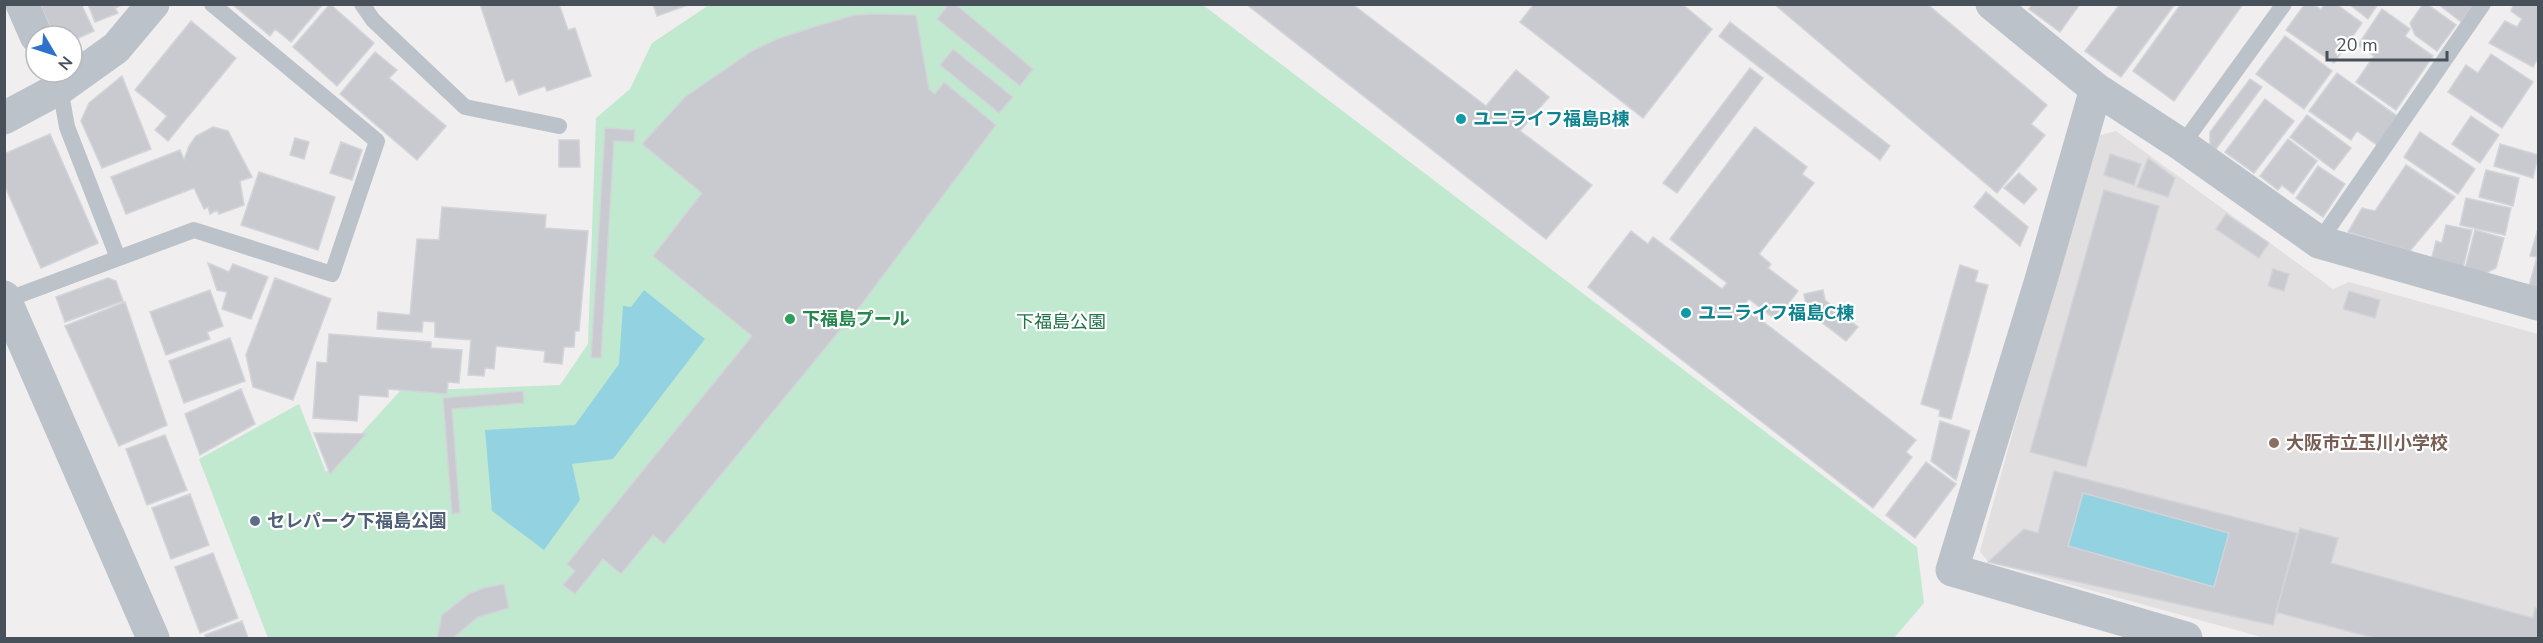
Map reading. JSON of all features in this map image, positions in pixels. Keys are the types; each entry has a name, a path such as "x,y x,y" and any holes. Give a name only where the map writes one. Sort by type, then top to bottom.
{"street":[{"path":"22,4 31,24"},
{"path":"84,65 116,48 153,4"},
{"path":"2003,8 2096,89 2182,145 2319,242 2538,304"},
{"path":"4,118 51,84"},
{"path":"2096,89 2041,280 1952,570 2186,639"},
{"path":"5,299 153,639"}],"lane":[{"path":"5,299 194,230 332,274 376,141 212,4"},
{"path":"362,4 374,20 465,107 559,126"},
{"path":"2182,145 2284,4"},
{"path":"2319,242 2483,4"},
{"path":"57,84 68,127 118,258"}],"shaded area":[{"name":"大阪市立玉川小学校","path":"2116,131 2333,289 2349,282 2538,334 2538,638 2265,638 1988,562 1980,551 2094,137"}],"green space":[{"name":"下福島公園","path":"709,5 1203,5 1917,547 1924,603 1894,638 268,638 199,459 299,404 326,472 400,391 560,385 588,344 596,118 630,89 652,43"}],"water":[{"path":"644,290 705,339 613,459 572,464 580,500 544,550 492,511 485,430 575,425 619,364 623,306 631,307"},
{"path":"2083,493 2229,533 2214,587 2068,546"}],"building":[{"path":"46,4 81,4 94,31 84,36 84,24 49,24 41,7"},
{"path":"88,4 124,4 115,8 118,13 95,22"},
{"path":"232,4 323,4 291,42 275,29 270,36"},
{"path":"330,4 374,43 337,86 293,47"},
{"path":"480,4 559,4 568,30 575,28 591,76 547,91 545,86 519,95 513,79 506,82"},
{"path":"653,4 687,4 688,5 657,16"},
{"path":"949,4 955,4 1033,69 1020,86 937,19"},
{"name":"ユニライフ福島B棟","path":"1246,4 1352,4 1486,106 1516,70 1549,97 1520,131 1592,185 1546,239"},
{"path":"1534,4 1682,4 1712,29 1643,118 1520,22"},
{"path":"1774,4 1927,4 2047,105 2031,124 2045,135 1997,193"},
{"path":"2032,4 2080,4 2060,32 2029,9"},
{"path":"2120,4 2175,4 2121,77 2085,51"},
{"path":"2181,4 2243,4 2174,101 2133,71"},
{"path":"2305,4 2314,4 2321,10 2325,4 2336,4 2362,23 2334,63 2286,30"},
{"path":"2349,4 2378,4 2368,19"},
{"path":"2423,4 2427,4 2456,25 2437,51 2415,35 2410,23"},
{"path":"2438,4 2474,4 2461,22"},
{"path":"2514,4 2538,4 2538,58 2533,67 2489,43 2505,21 2517,27 2522,19 2511,11"},
{"path":"2382,9 2410,29 2405,36 2433,56 2396,110 2356,82 2374,56 2358,45"},
{"name":"下福島プール","path":"855,15 916,15 929,89 935,94 944,82 996,125 864,301 664,544 653,535 621,574 603,559 575,594 563,585 575,571 567,564 752,336 653,256 702,193 642,144 685,97 752,51 777,39 817,26"},
{"path":"191,21 236,58 168,141 155,130 167,116 135,90"},
{"path":"1730,22 1890,146 1880,160 1719,36"},
{"path":"2285,36 2332,71 2304,109 2256,74"},
{"path":"953,49 1013,97 999,113 940,65"},
{"path":"375,52 397,70 389,78 446,126 417,160 340,94"},
{"path":"2491,54 2533,82 2502,128 2448,92 2466,65 2478,73"},
{"path":"1750,68 1763,78 1677,193 1663,183"},
{"path":"2337,73 2397,116 2377,145 2357,131 2351,140 2309,111"},
{"path":"122,76 151,149 102,168 81,121 89,103"},
{"path":"2250,79 2262,87 2216,149 2210,145 2210,132"},
{"path":"2265,99 2294,121 2254,173 2225,152"},
{"path":"2307,115 2351,148 2334,170 2290,137"},
{"path":"2471,116 2499,135 2480,163 2452,144"},
{"path":"213,127 228,131 252,177 240,181 244,205 219,214 217,210 210,214 208,207 204,209 194,188 126,214 111,177 180,150 184,160 196,136"},
{"name":"ユニライフ福島C棟","path":"1755,127 1807,167 1802,174 1814,183 1759,254 1771,264 1768,268 1798,291 1776,320 1749,299 1743,306 1916,440 1906,452 1912,457 1873,508 1588,287 1631,231 1648,244 1653,237 1722,289 1727,283 1670,239"},
{"path":"605,128 635,130 634,142 614,141 601,358 591,358"},
{"path":"2420,132 2475,169 2458,194 2404,157"},
{"path":"50,134 98,243 41,268 4,184 4,154"},
{"path":"295,138 309,142 304,159 290,155"},
{"path":"2288,139 2317,161 2293,194 2282,185 2278,190 2260,176"},
{"path":"559,140 579,140 580,167 559,167"},
{"path":"341,142 362,150 352,180 330,173"},
{"path":"2500,144 2538,155 2533,178 2494,166"},
{"path":"2110,154 2141,164 2134,185 2104,175"},
{"path":"2148,158 2175,178 2168,197 2137,187"},
{"path":"2406,165 2455,197 2410,251 2348,232 2362,208 2375,211"},
{"path":"2318,166 2345,184 2323,217 2296,198"},
{"path":"2486,170 2519,178 2513,206 2479,197"},
{"path":"259,172 335,197 318,250 241,225"},
{"path":"2019,173 2037,189 2024,204 2004,188"},
{"path":"2104,190 2159,206 2086,467 2030,452"},
{"path":"1986,192 2028,227 2020,246 1974,207"},
{"path":"2466,198 2511,208 2505,235 2460,225"},
{"path":"442,207 546,215 545,228 588,231 579,331 575,331 574,347 564,347 562,364 544,362 545,351 496,346 494,369 485,368 484,376 468,375 471,340 435,337 435,322 423,321 422,332 377,329 378,312 410,315 417,239 439,240"},
{"path":"2226,214 2269,243 2259,258 2216,229"},
{"path":"2446,225 2472,230 2463,268 2431,261 2436,241 2442,243"},
{"path":"2538,229 2538,289 2529,286 2537,257 2530,256"},
{"path":"2475,230 2504,238 2496,268 2486,273 2465,269"},
{"path":"208,263 229,272 233,264 268,277 251,319 222,309 227,292 217,290"},
{"path":"1960,265 1978,271 1975,282 1988,285 1951,419 1939,416 1940,410 1921,404"},
{"path":"2273,269 2289,274 2284,291 2268,286"},
{"path":"108,278 116,281 123,301 65,322 56,297"},
{"path":"275,278 331,299 293,400 253,387 246,355"},
{"path":"210,290 223,326 207,332 210,339 166,355 150,312"},
{"path":"1823,290 1825,300 1858,327 1846,341 1807,311 1804,294"},
{"path":"2349,291 2380,300 2375,318 2343,309"},
{"path":"125,302 167,425 119,446 65,326"},
{"path":"329,334 431,342 431,348 462,350 459,383 448,382 447,394 388,389 388,397 359,395 357,421 313,418 317,362 327,363"},
{"path":"230,338 245,381 184,403 169,361"},
{"path":"241,389 255,424 200,455 185,414"},
{"path":"523,391 524,403 452,409 460,513 452,514 443,398"},
{"path":"1940,421 1970,431 1956,480 1931,461"},
{"path":"314,433 366,434 330,474"},
{"path":"165,435 187,490 147,505 126,449"},
{"path":"1926,462 1956,484 1915,538 1886,515"},
{"path":"2054,471 2297,533 2273,625 1988,562 2024,529 2038,533","holes":["2083,493 2229,533 2214,587 2068,546"]},
{"path":"190,494 209,545 171,559 152,508"},
{"path":"2300,528 2338,538 2331,563 2533,618 2535,608 2538,609 2538,638 2374,638 2276,612"},
{"path":"213,553 238,618 200,633 175,567"},
{"path":"504,584 509,608 478,617 453,638 437,638 442,615 469,594 483,588"},
{"path":"242,621 248,638 206,638 205,635"}],"place":[{"name":"ユニライフ福島B棟","path":"1461,119"},
{"name":"ユニライフ福島C棟","path":"1686,313"},
{"name":"下福島プール","path":"790,319"},
{"name":"大阪市立玉川小学校","path":"2274,443"},
{"name":"セレパーク下福島公園","path":"255,521"}]}
